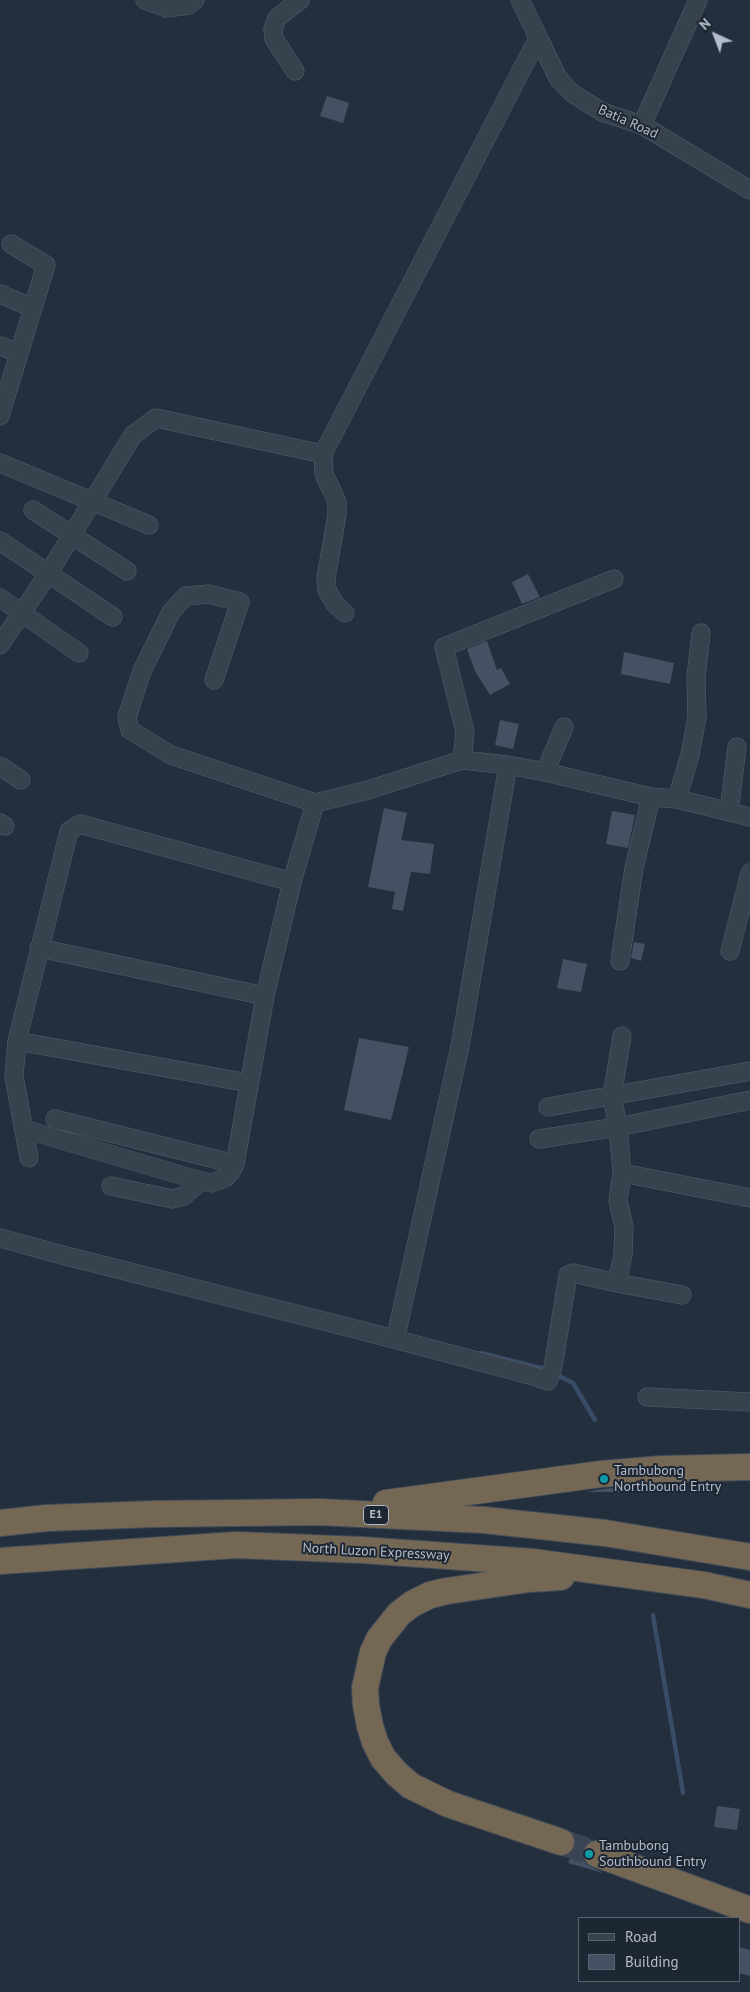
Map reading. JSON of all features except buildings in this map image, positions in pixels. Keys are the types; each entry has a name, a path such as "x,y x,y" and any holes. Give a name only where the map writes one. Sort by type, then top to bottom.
{"highway":[{"path":"319,1512 601,1474 662,1468 750,1467"},
{"name":"E1","path":"0,1523 47,1518 154,1514 319,1512 484,1520 605,1532 750,1557"},
{"name":"North Luzon Expressway","path":"0,1561 236,1546 362,1550 532,1562 704,1585 750,1594"},
{"path":"561,1842 430,1796 411,1786 397,1774 383,1758 370,1726 366,1705 367,1671 372,1652 388,1626 412,1604 430,1595 475,1586 529,1579 624,1574"},
{"path":"597,1854 750,1910"}],"street":[{"path":"145,0 167,8 190,4 195,0"},
{"path":"295,71 274,38 273,29 277,18 300,0"},
{"name":"Batia Road","path":"520,0 558,78 572,92 602,112 642,125 750,190"},
{"path":"642,125 698,0"},
{"path":"346,613 335,604 327,590 326,578 336,523 337,502 324,474 323,454 538,38"},
{"path":"0,416 3,396 19,353 46,265 11,244"},
{"path":"0,294 33,308"},
{"path":"0,346 19,353"},
{"path":"0,645 48,574 133,435 156,418 323,454"},
{"path":"0,463 149,525"},
{"path":"33,510 127,571"},
{"path":"0,541 112,618"},
{"path":"462,760 465,732 444,647 614,579"},
{"path":"214,680 240,602 209,594 186,596 171,612 142,671 127,717 130,730 171,754 314,802 368,790 462,760 508,765 545,772 651,797 676,799 750,817"},
{"path":"0,598 79,653"},
{"path":"676,799 690,755 697,717 696,677 701,633"},
{"path":"545,772 564,727"},
{"path":"729,812 737,747"},
{"path":"398,1328 460,1046 508,765"},
{"path":"0,766 21,780"},
{"path":"620,961 634,868 651,797"},
{"path":"24,1129 201,1181 212,1183 226,1178 232,1172 265,996 292,882 314,802"},
{"path":"29,1158 14,1076 17,1041 69,831 80,824 292,882"},
{"path":"730,952 750,872"},
{"path":"39,948 265,996"},
{"path":"617,1283 624,1242 624,1227 618,1201 622,1173 618,1127 612,1096 622,1036"},
{"path":"17,1041 250,1083"},
{"path":"548,1107 750,1071"},
{"path":"539,1139 618,1127 750,1100"},
{"path":"55,1119 235,1164"},
{"path":"622,1173 750,1198"},
{"path":"111,1186 172,1199 184,1196 201,1181"},
{"path":"0,1238 90,1263 409,1343 548,1381 568,1275 573,1272 617,1283 682,1295"},
{"path":"648,1397 750,1402"}],"waterway":[{"path":"481,1353 549,1370"},
{"path":"555,1374 573,1383 595,1420"},
{"path":"653,1615 683,1793"}],"tunnel":[{"path":"561,1842 597,1854"}],"place":[{"name":"Tambubong Northbound Entry","path":"604,1479"},
{"name":"Tambubong Southbound Entry","path":"589,1854"}]}
